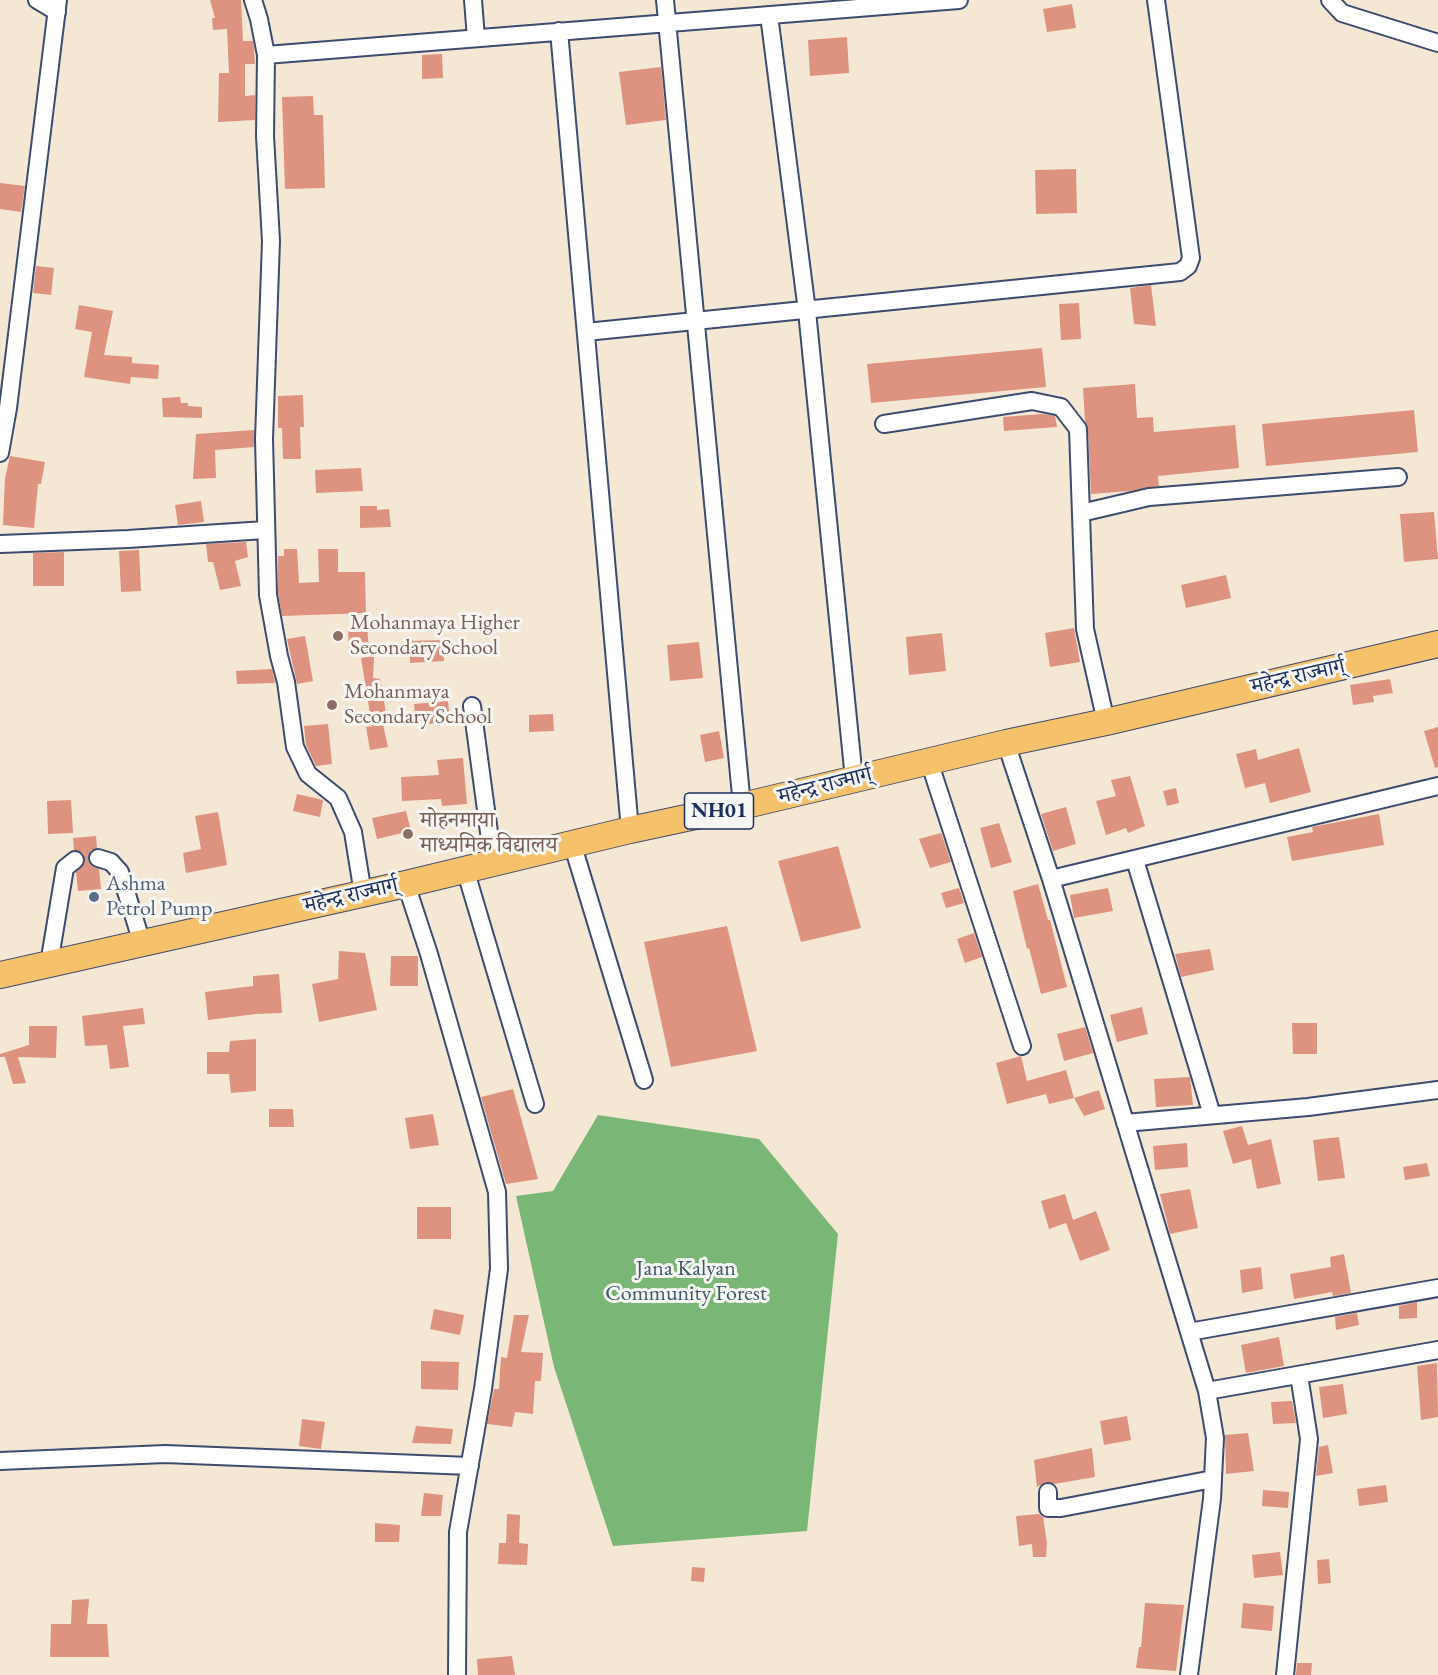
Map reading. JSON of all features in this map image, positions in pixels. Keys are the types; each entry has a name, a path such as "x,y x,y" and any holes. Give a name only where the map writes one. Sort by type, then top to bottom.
{"highway":[{"name":"महेन्द्र राज्मार्ग्","path":"0,975 363,894 572,843 742,806 1438,644"}],"street":[{"path":"0,453 8,408 57,6 37,0"},
{"path":"253,0 266,55 265,136 270,253 264,439 268,595 286,682 295,747 308,774 338,798 353,832 363,894"},
{"path":"473,0 476,38"},
{"path":"665,0 742,806"},
{"path":"266,55 959,0"},
{"path":"586,332 1180,272 1188,267 1191,258 1156,0"},
{"path":"1330,0 1342,13 1438,43"},
{"path":"769,15 807,311 855,779"},
{"path":"560,32 630,830"},
{"path":"884,424 1032,401 1061,407 1078,429 1085,629 1106,722"},
{"path":"1081,513 1149,497 1398,477"},
{"path":"0,544 265,530"},
{"path":"472,706 493,862"},
{"path":"1006,743 1051,879 1207,1391 1215,1438 1212,1499 1189,1675"},
{"path":"929,761 1022,1046"},
{"path":"1051,879 1438,786"},
{"path":"572,843 644,1080"},
{"path":"98,858 111,862 120,872 142,943"},
{"path":"49,964 65,868 75,860"},
{"path":"1136,860 1212,1115"},
{"path":"465,869 535,1104"},
{"path":"406,884 429,954 497,1192 499,1269 483,1389 458,1532 458,1675"},
{"path":"1125,1123 1308,1107 1438,1090"},
{"path":"1189,1332 1438,1288"},
{"path":"1207,1391 1438,1350"},
{"path":"1285,1675 1309,1439 1299,1375"},
{"path":"0,1461 165,1454 470,1466"},
{"path":"1048,1492 1048,1508 1061,1508 1213,1479"}],"green space":[{"name":"Jana Kalyan Community Forest","path":"598,1115 759,1139 838,1234 807,1531 613,1546 554,1367 516,1196 553,1191"}],"building":[{"path":"210,0 241,0 243,41 253,41 254,49 255,64 245,64 245,96 255,95 255,120 218,122 219,73 229,73 227,29 213,30 212,18 215,18"},
{"path":"1072,4 1076,28 1047,32 1043,9"},
{"path":"847,37 849,73 810,76 808,40"},
{"path":"442,54 443,78 422,79 422,55"},
{"path":"661,67 666,120 626,125 619,72"},
{"path":"313,96 314,115 323,115 325,188 285,189 282,97"},
{"path":"1076,169 1077,213 1036,214 1035,170"},
{"path":"0,183 25,186 21,212 0,209"},
{"path":"36,266 54,268 51,295 33,293"},
{"path":"1151,285 1156,326 1134,324 1130,288"},
{"path":"1079,303 1081,339 1061,340 1059,304"},
{"path":"79,305 113,311 104,355 132,357 132,363 159,365 158,379 131,377 130,384 84,377 92,332 75,329"},
{"path":"1042,348 1046,387 871,403 867,364"},
{"path":"1135,384 1137,418 1153,417 1154,432 1235,425 1239,468 1158,476 1159,486 1091,494 1088,429 1085,421 1083,388"},
{"path":"303,395 304,427 300,427 301,459 283,459 282,428 278,428 278,396"},
{"path":"180,397 181,403 202,407 202,418 163,417 162,398"},
{"path":"1414,410 1418,452 1266,466 1262,424"},
{"path":"1042,414 1055,416 1057,427 1004,431 1003,417"},
{"path":"254,430 254,447 215,450 216,478 193,479 196,434"},
{"path":"10,456 45,462 41,484 38,484 34,528 3,525 5,478"},
{"path":"361,468 363,491 316,493 315,470"},
{"path":"201,501 204,522 178,525 175,505"},
{"path":"360,506 377,506 377,510 389,509 391,527 360,528"},
{"path":"1434,512 1438,559 1404,562 1400,514"},
{"path":"246,542 248,557 235,561 241,586 220,590 213,562 208,562 206,544"},
{"path":"284,549 297,549 299,583 319,582 318,549 338,549 338,572 365,572 366,613 282,616 278,594 278,556 284,556"},
{"path":"139,550 141,591 121,592 119,551"},
{"path":"64,552 64,586 33,586 33,553"},
{"path":"1226,575 1231,598 1186,608 1181,585"},
{"path":"367,624 369,651 349,652 348,628"},
{"path":"1074,628 1080,662 1050,667 1045,633"},
{"path":"942,633 946,671 909,675 906,637"},
{"path":"305,636 313,681 297,684 287,639"},
{"path":"443,640 444,661 410,663 409,641"},
{"path":"699,642 703,678 670,681 667,645"},
{"path":"374,656 373,678 380,679 387,719 382,720 388,747 370,750 366,727 372,726 361,658"},
{"path":"272,669 275,683 237,684 236,671"},
{"path":"1390,679 1393,693 1373,696 1374,702 1353,705 1350,685"},
{"path":"448,701 450,722 416,725 414,704"},
{"path":"553,714 554,731 529,732 529,715"},
{"path":"328,724 332,764 316,766 306,745 304,726"},
{"path":"1438,727 1438,767 1435,768 1424,731"},
{"path":"719,731 724,758 705,762 700,735"},
{"path":"1299,748 1311,792 1270,803 1265,783 1245,788 1236,754 1256,749 1258,760"},
{"path":"463,758 467,804 442,806 441,799 402,801 401,777 439,775 437,760"},
{"path":"1130,776 1145,826 1128,833 1126,828 1106,835 1096,801 1116,796 1111,780"},
{"path":"1176,788 1179,803 1167,806 1163,791"},
{"path":"297,794 323,800 320,817 293,811"},
{"path":"71,800 73,833 48,834 47,801"},
{"path":"1066,807 1076,844 1053,851 1041,814"},
{"path":"406,811 411,831 377,839 372,818"},
{"path":"218,812 227,865 186,873 183,853 201,849 195,816"},
{"path":"1379,814 1384,845 1292,861 1287,837 1313,832 1312,827"},
{"path":"999,823 1012,862 991,868 980,828"},
{"path":"941,833 951,862 930,868 919,839"},
{"path":"96,836 97,848 90,851 88,860 91,866 99,869 101,889 78,891 76,872 84,864 85,859 83,853 74,850 73,838"},
{"path":"838,846 861,928 801,942 778,861"},
{"path":"1038,884 1067,987 1041,994 1013,891"},
{"path":"959,888 964,903 946,908 941,893"},
{"path":"1108,888 1113,911 1074,918 1070,895"},
{"path":"727,926 757,1051 671,1067 644,942"},
{"path":"974,933 982,957 965,963 957,939"},
{"path":"1210,949 1214,970 1181,977 1175,954"},
{"path":"339,951 365,953 377,1010 319,1022 312,984 338,979"},
{"path":"391,956 418,956 418,986 390,986"},
{"path":"279,974 282,1013 208,1020 205,992 253,986 253,976"},
{"path":"1142,1007 1148,1034 1117,1042 1110,1015"},
{"path":"143,1008 145,1024 123,1026 129,1067 110,1069 107,1045 85,1046 82,1016"},
{"path":"1292,1023 1317,1023 1317,1054 1293,1054"},
{"path":"29,1026 57,1026 56,1058 18,1057 26,1083 13,1084 5,1057 0,1057 0,1054 29,1045"},
{"path":"1085,1027 1093,1053 1064,1061 1057,1034"},
{"path":"256,1039 256,1091 231,1093 229,1074 207,1074 207,1052 229,1052 230,1041"},
{"path":"1021,1056 1027,1081 1066,1070 1074,1098 1049,1104 1046,1094 1007,1104 996,1063"},
{"path":"1190,1077 1193,1105 1156,1107 1154,1079"},
{"path":"513,1089 538,1179 506,1184 481,1097"},
{"path":"1099,1090 1105,1109 1084,1116 1074,1098"},
{"path":"269,1109 293,1109 294,1127 269,1127"},
{"path":"433,1114 439,1145 410,1149 405,1118"},
{"path":"1242,1126 1248,1145 1271,1139 1281,1184 1257,1189 1251,1159 1233,1164 1223,1131"},
{"path":"1339,1137 1345,1178 1318,1181 1313,1140"},
{"path":"1187,1143 1188,1167 1155,1170 1153,1146"},
{"path":"1427,1163 1430,1176 1405,1180 1403,1167"},
{"path":"1190,1189 1198,1228 1170,1234 1160,1194"},
{"path":"1065,1194 1073,1220 1096,1211 1110,1250 1080,1261 1066,1223 1049,1229 1041,1201"},
{"path":"417,1207 451,1207 451,1239 417,1239"},
{"path":"1344,1254 1351,1293 1333,1296 1332,1292 1294,1299 1290,1274 1331,1267 1330,1257"},
{"path":"1261,1267 1263,1289 1242,1293 1240,1270"},
{"path":"1417,1302 1417,1318 1399,1319 1399,1306"},
{"path":"434,1309 464,1315 460,1335 430,1329"},
{"path":"1357,1313 1359,1325 1336,1330 1335,1317"},
{"path":"514,1315 529,1315 521,1352 543,1353 541,1381 535,1381 533,1414 515,1412 512,1427 487,1424 494,1389 499,1389 501,1357 507,1358"},
{"path":"1279,1337 1284,1366 1246,1373 1241,1345"},
{"path":"421,1361 459,1362 458,1390 421,1389"},
{"path":"1437,1363 1438,1417 1421,1420 1417,1366"},
{"path":"1343,1384 1347,1414 1323,1418 1319,1387"},
{"path":"1292,1401 1296,1423 1273,1424 1271,1402"},
{"path":"1127,1416 1131,1440 1104,1445 1100,1421"},
{"path":"302,1419 325,1422 321,1449 299,1446"},
{"path":"416,1426 453,1429 451,1444 412,1443"},
{"path":"1248,1433 1254,1471 1226,1474 1225,1435"},
{"path":"1328,1445 1333,1473 1316,1476 1319,1447"},
{"path":"1092,1448 1095,1477 1054,1484 1047,1482 1037,1487 1034,1460"},
{"path":"1386,1485 1388,1502 1359,1506 1357,1489"},
{"path":"1263,1490 1289,1492 1288,1508 1262,1506"},
{"path":"424,1493 443,1495 441,1516 421,1516"},
{"path":"507,1514 520,1515 519,1543 528,1544 527,1565 498,1564 499,1543 506,1543"},
{"path":"1039,1514 1043,1517 1047,1543 1046,1557 1033,1557 1032,1544 1019,1546 1016,1516"},
{"path":"375,1523 400,1525 399,1542 375,1542"},
{"path":"1280,1552 1283,1575 1254,1578 1252,1555"},
{"path":"1329,1559 1331,1583 1318,1584 1317,1560"},
{"path":"692,1567 705,1568 704,1582 691,1581"},
{"path":"89,1599 87,1624 107,1624 109,1657 50,1657 51,1624 71,1624 72,1600"},
{"path":"1145,1603 1184,1605 1176,1671 1136,1668 1139,1647 1141,1647"},
{"path":"1243,1603 1274,1606 1272,1631 1241,1628"},
{"path":"512,1656 515,1675 478,1675 477,1659"},
{"path":"1297,1663 1312,1663 1311,1675 1296,1675"}],"place":[{"name":"Mohanmaya Higher Secondary School","path":"338,636"},
{"name":"Mohanmaya Secondary School","path":"332,705"},
{"name":"मोहनमाया माध्यमिक विद्यालय","path":"408,834"},
{"name":"Ashma Petrol Pump","path":"94,897"}]}
